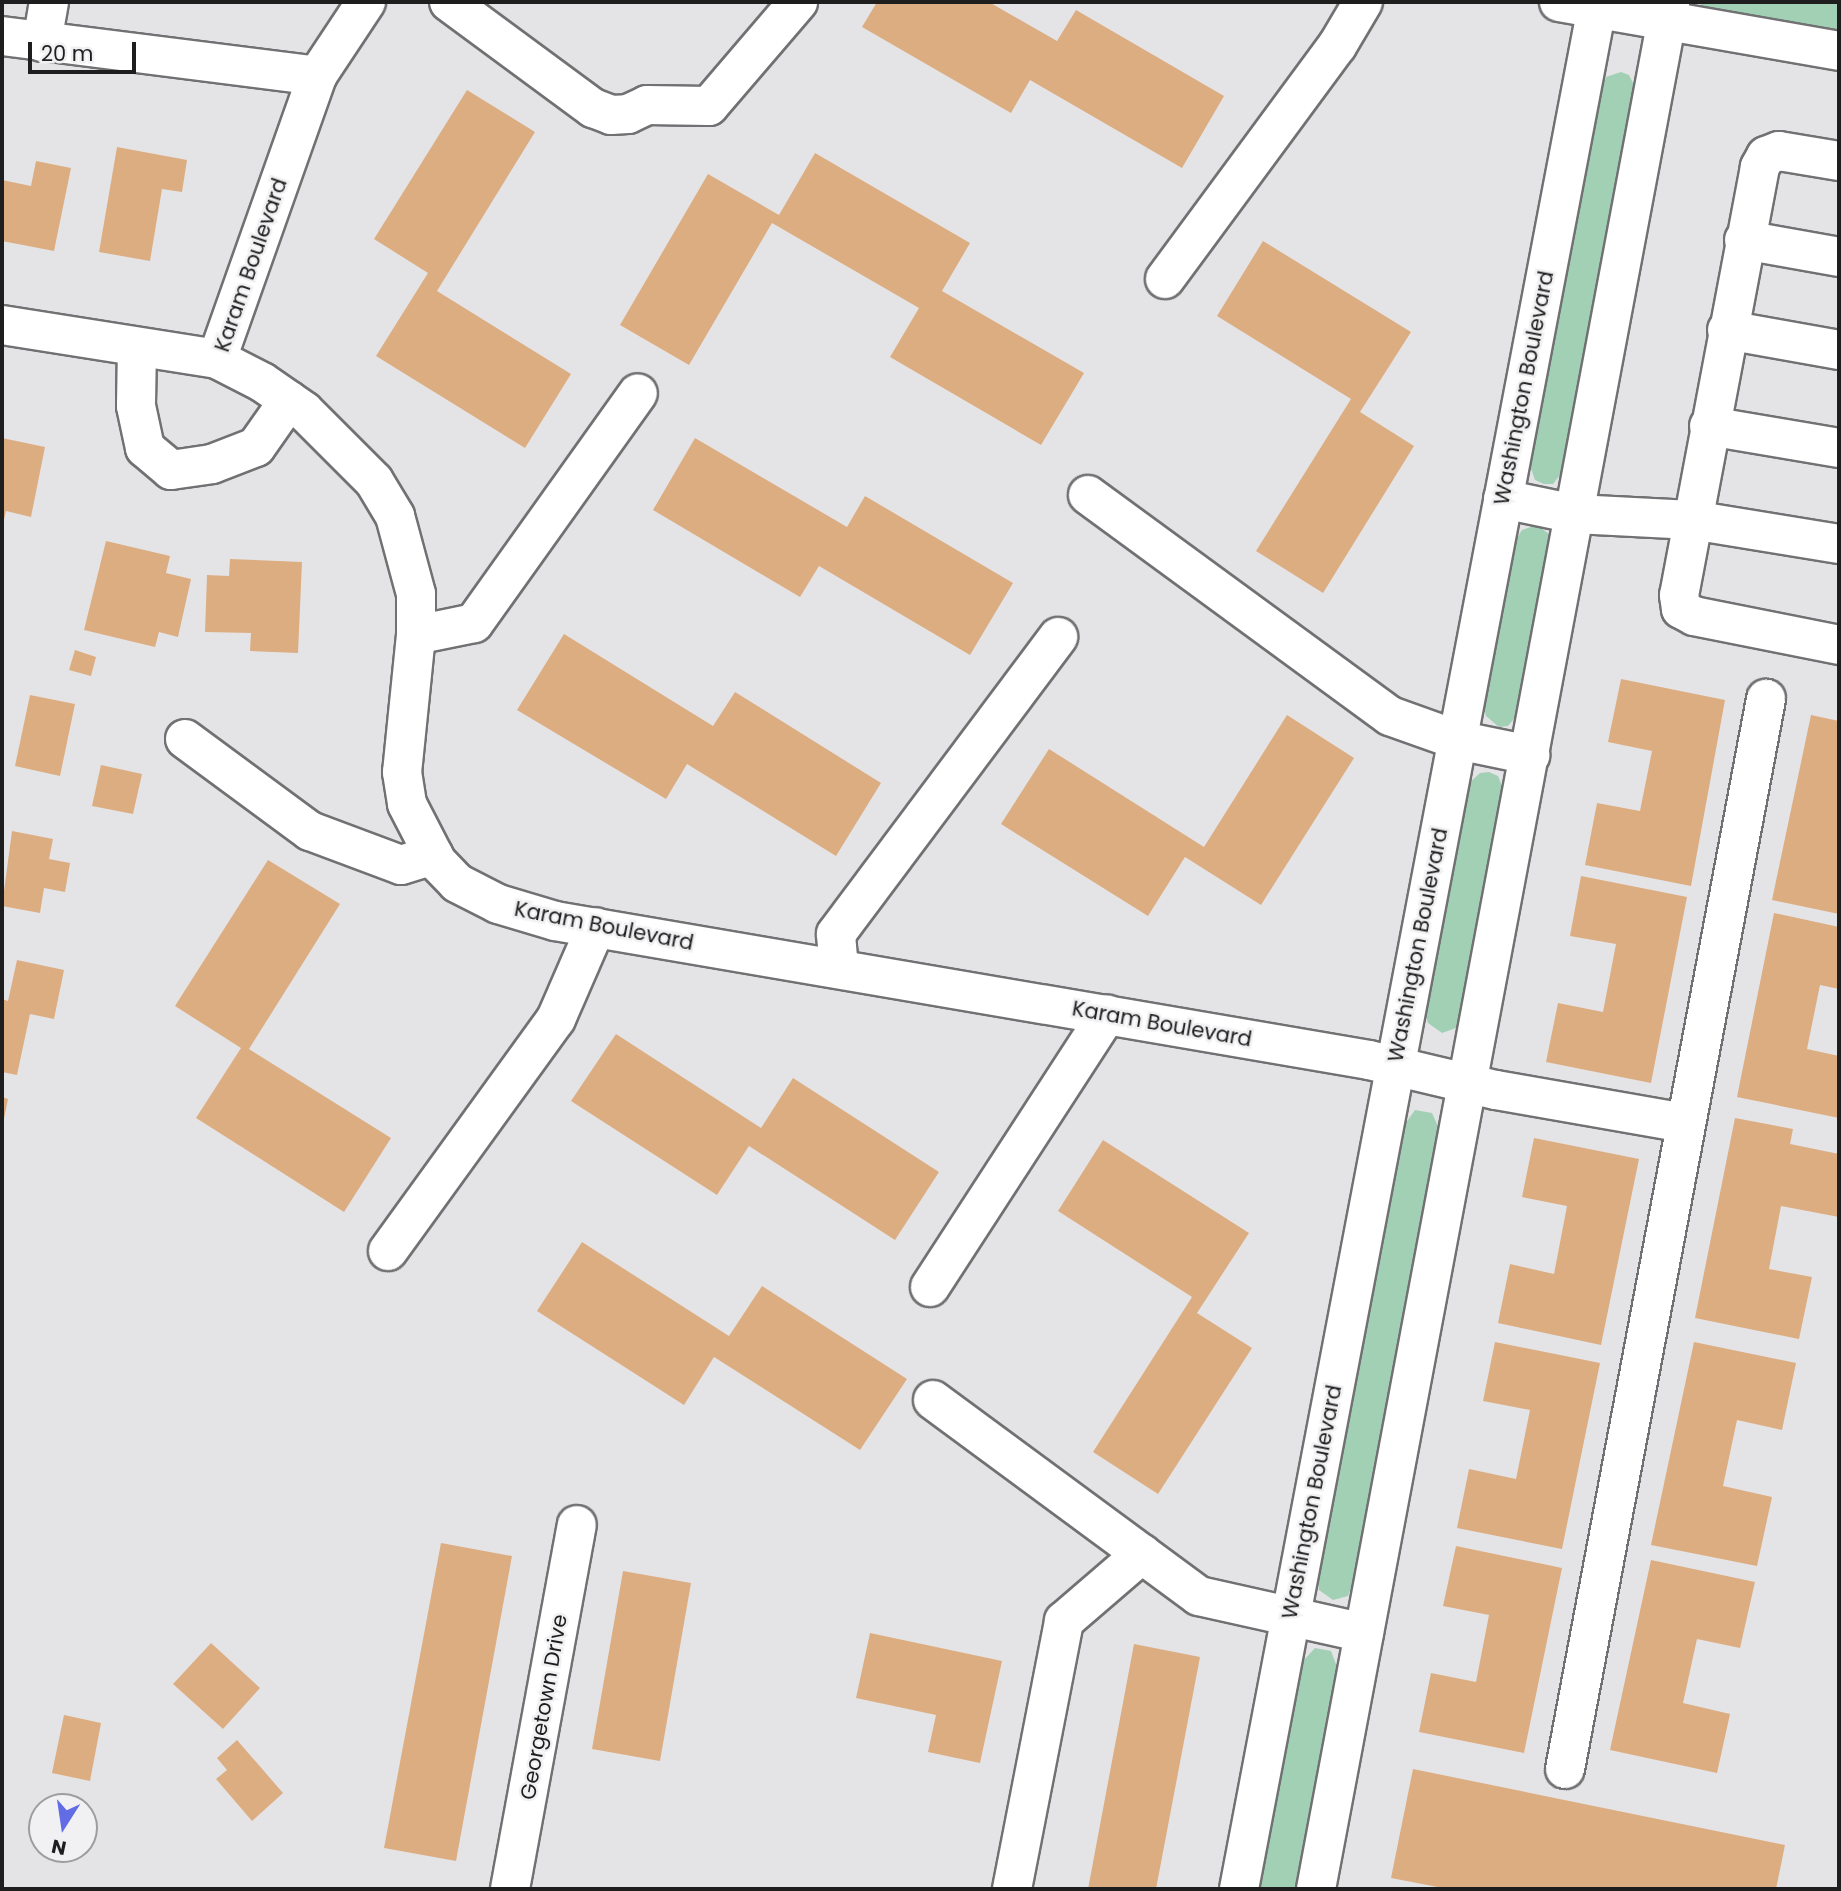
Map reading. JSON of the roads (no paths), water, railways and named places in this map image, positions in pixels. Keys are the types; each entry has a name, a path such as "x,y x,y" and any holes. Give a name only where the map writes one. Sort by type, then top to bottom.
{"street":[{"path":"42,42 49,2"},
{"name":"Karam Boulevard","path":"366,2 317,76 217,359 289,400 343,447 374,481 396,516 416,594 416,635 402,772 407,804 433,855 457,883 498,904 596,928 1395,1065 1468,1080 1496,1090 1686,1123"},
{"path":"449,2 593,108 611,115 628,114 647,105 709,106 798,2"},
{"path":"1165,279 1338,46 1363,2"},
{"path":"1559,2 1669,11 1839,51"},
{"name":"Washington Boulevard","path":"1239,1889 1597,5"},
{"path":"1316,1889 1669,11"},
{"path":"2,36 317,76"},
{"path":"1839,161 1779,151 1766,156 1744,240 1679,596 1681,609 1694,616 1839,645"},
{"path":"1744,240 1839,257"},
{"path":"2,325 217,359"},
{"path":"1727,330 1839,350"},
{"path":"137,347 136,406 145,448 171,470 212,464 256,447 289,400"},
{"path":"416,635 474,623 638,393"},
{"path":"1709,426 1839,448"},
{"path":"1088,495 1390,716 1457,740 1530,755"},
{"path":"1503,499 1575,514 1692,520 1839,544"},
{"path":"839,969 835,934 1058,637"},
{"path":"1565,1769 1766,699"},
{"path":"185,739 310,831 401,864 433,855"},
{"path":"388,1251 556,1019 596,928"},
{"path":"930,1287 1107,1014"},
{"path":"933,1400 1199,1596 1290,1619 1364,1633"},
{"name":"Georgetown Drive","path":"510,1889 577,1525"},
{"path":"1012,1889 1064,1621 1142,1554"}]}
